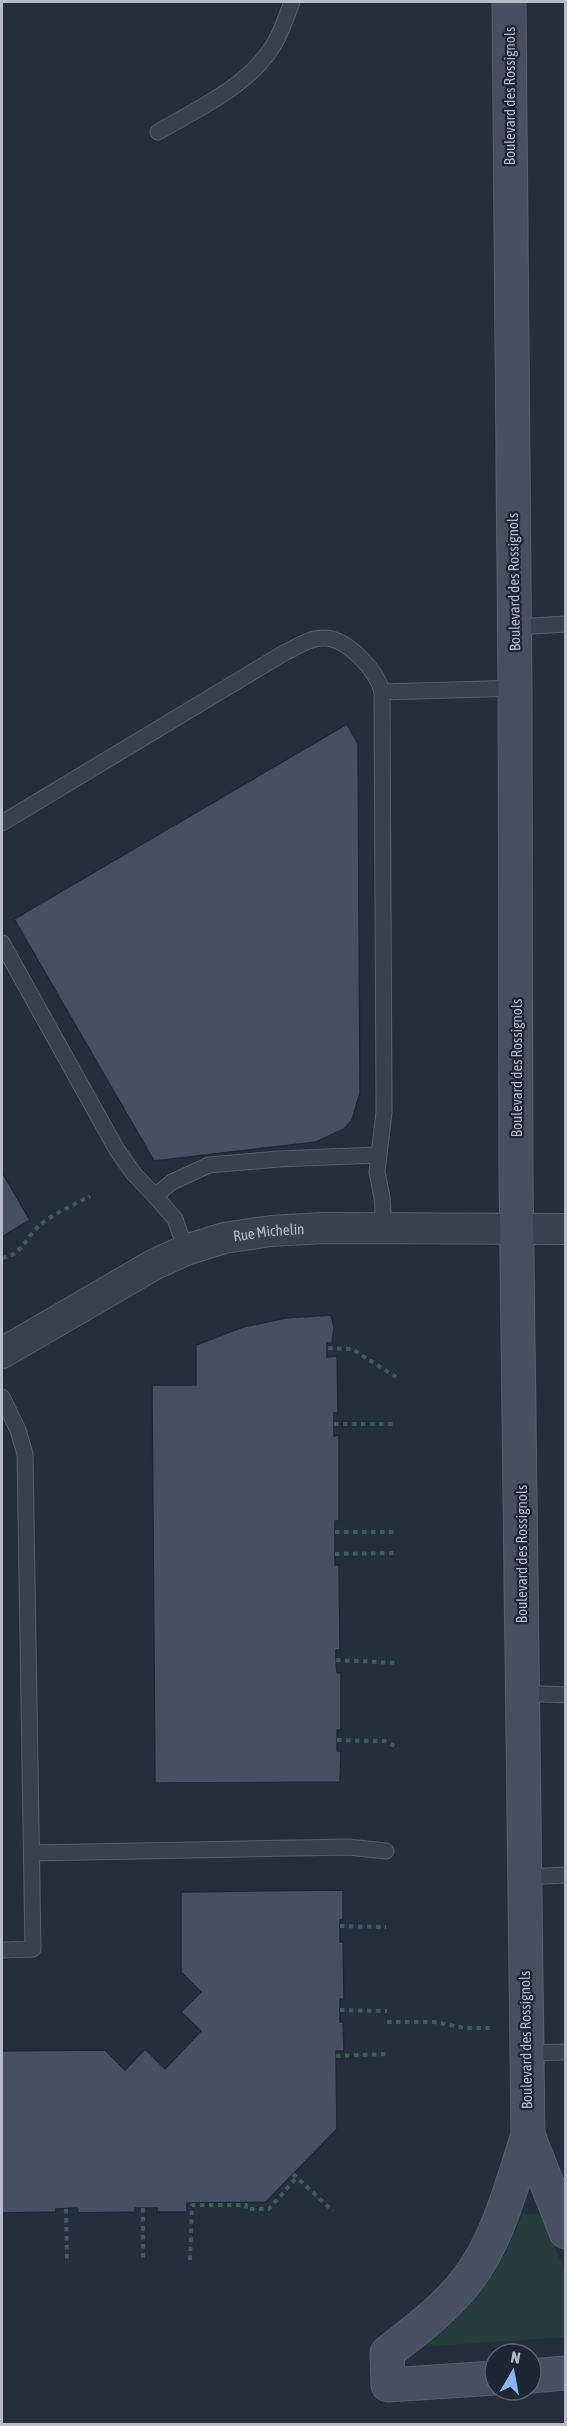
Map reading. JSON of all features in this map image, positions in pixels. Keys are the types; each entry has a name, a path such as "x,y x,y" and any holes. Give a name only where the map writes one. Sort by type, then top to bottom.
{"street":[{"name":"Boulevard des Rossignols","path":"483,2379 388,2385 387,2353 446,2304 469,2278 495,2229 528,2135 519,1228 516,1177 515,688 509,2"},
{"name":"Rue Michelin","path":"2,1353 155,1264 186,1250 224,1238 271,1231 384,1228 566,1228"},
{"name":"Boulevard des Rossignols","path":"528,2135 566,2232"},
{"path":"543,2375 566,2373"}],"lane":[{"path":"158,132 250,74 272,48 292,2"},
{"path":"514,627 566,624"},
{"path":"2,823 284,653 312,640 325,638 334,640 354,652 374,673 382,692 384,1112 377,1155 377,1172 382,1197 384,1228"},
{"path":"382,692 515,688"},
{"path":"2,943 117,1150 134,1174 175,1219 186,1250"},
{"path":"155,1196 172,1182 209,1165 279,1159 377,1155"},
{"path":"2,1397 18,1430 25,1454 33,1949 2,1950"},
{"path":"523,1693 566,1695"},
{"path":"32,1853 348,1847 386,1851"},
{"path":"525,1877 566,1875"},
{"path":"526,2053 566,2052"}],"path":[{"path":"2,1258 11,1257 22,1248 39,1226 90,1196"},
{"path":"327,1348 352,1348 396,1377"},
{"path":"334,1424 396,1424"},
{"path":"335,1532 397,1532"},
{"path":"335,1554 397,1553"},
{"path":"336,1660 398,1663"},
{"path":"338,1740 385,1741 398,1749"},
{"path":"340,1926 386,1927"},
{"path":"340,2010 387,2011"},
{"path":"387,2022 434,2022 465,2028 495,2028"},
{"path":"336,2055 387,2054"},
{"path":"293,2174 333,2211"},
{"path":"190,2260 192,2205 246,2205 246,2209 269,2209 297,2177"},
{"path":"143,2208 143,2260"},
{"path":"66,2209 67,2260"}],"green space":[{"path":"522,2214 540,2214 565,2271 565,2337 418,2347 453,2321 482,2290 494,2273"}],"building":[{"path":"347,724 358,744 360,1093 352,1120 344,1129 316,1142 154,1161 14,919"},
{"path":"2,1172 30,1220 2,1237"},
{"path":"331,1315 334,1328 332,1343 327,1343 327,1357 337,1356 338,1413 334,1413 334,1436 339,1435 339,1521 335,1521 335,1565 339,1565 340,1650 336,1650 336,1660 337,1673 341,1673 341,1730 337,1730 337,1751 341,1751 340,1782 155,1783 152,1385 196,1385 196,1345 243,1327 286,1318"},
{"path":"343,1890 340,1942 343,1942 344,1999 340,1999 340,2022 343,2022 344,2051 336,2051 337,2129 266,2202 187,2203 187,2212 157,2212 157,2208 135,2208 135,2212 78,2213 77,2208 56,2209 56,2212 2,2213 2,2051 105,2050 125,2070 145,2049 165,2069 201,2031 181,2012 201,1992 181,1972 181,1892"}]}
